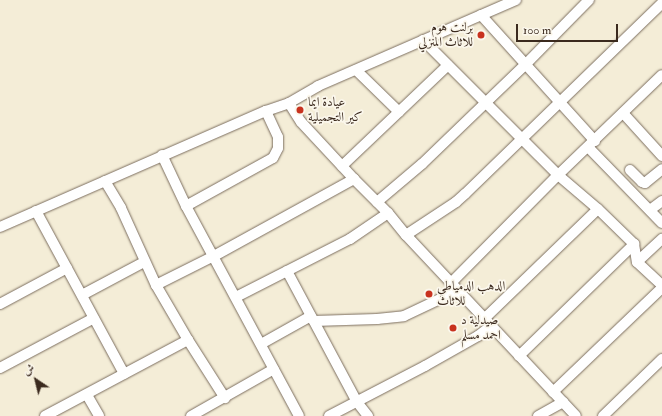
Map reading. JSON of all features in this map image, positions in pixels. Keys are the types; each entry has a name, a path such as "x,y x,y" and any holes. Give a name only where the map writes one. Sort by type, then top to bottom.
{"street":[{"path":"0,226 266,111 289,103 318,86 516,0"},
{"path":"377,202 422,164 526,64 589,0"},
{"path":"406,235 456,202 662,3"},
{"path":"481,15 526,64 559,102 592,144 662,223"},
{"path":"423,40 558,175 598,209 634,244 637,262 662,287 553,392"},
{"path":"342,166 448,65"},
{"path":"356,70 399,112"},
{"path":"261,344 313,318 377,319 404,316 454,287 558,175 592,144 662,75"},
{"path":"289,103 301,122 388,213 406,235 454,287 576,416"},
{"path":"186,206 273,158 278,148 278,136 266,111"},
{"path":"623,113 660,150"},
{"path":"162,156 186,206 299,416"},
{"path":"630,170 642,182 645,182 662,169"},
{"path":"156,285 214,256 354,179"},
{"path":"105,181 121,208 144,262 156,285 224,398"},
{"path":"650,210 662,201"},
{"path":"329,416 425,366 478,336 488,323 598,209"},
{"path":"36,211 124,374"},
{"path":"236,297 350,239 388,213"},
{"path":"637,262 662,239"},
{"path":"519,356 634,244"},
{"path":"82,295 144,262"},
{"path":"0,304 67,268"},
{"path":"287,271 357,402 368,416"},
{"path":"0,368 94,318"},
{"path":"45,416 188,340"},
{"path":"603,416 662,359"},
{"path":"191,416 274,369"},
{"path":"87,395 99,416"},
{"path":"538,416 563,402"}],"place":[{"name":"برلنت هوم للاثاث المنزلي","path":"481,35"},
{"name":"عيادة ايما كير التجميلية","path":"300,110"},
{"name":"الدهب الدمياطي للاثاث","path":"429,294"},
{"name":"صيدلية د احمد مسلم","path":"453,328"}]}
